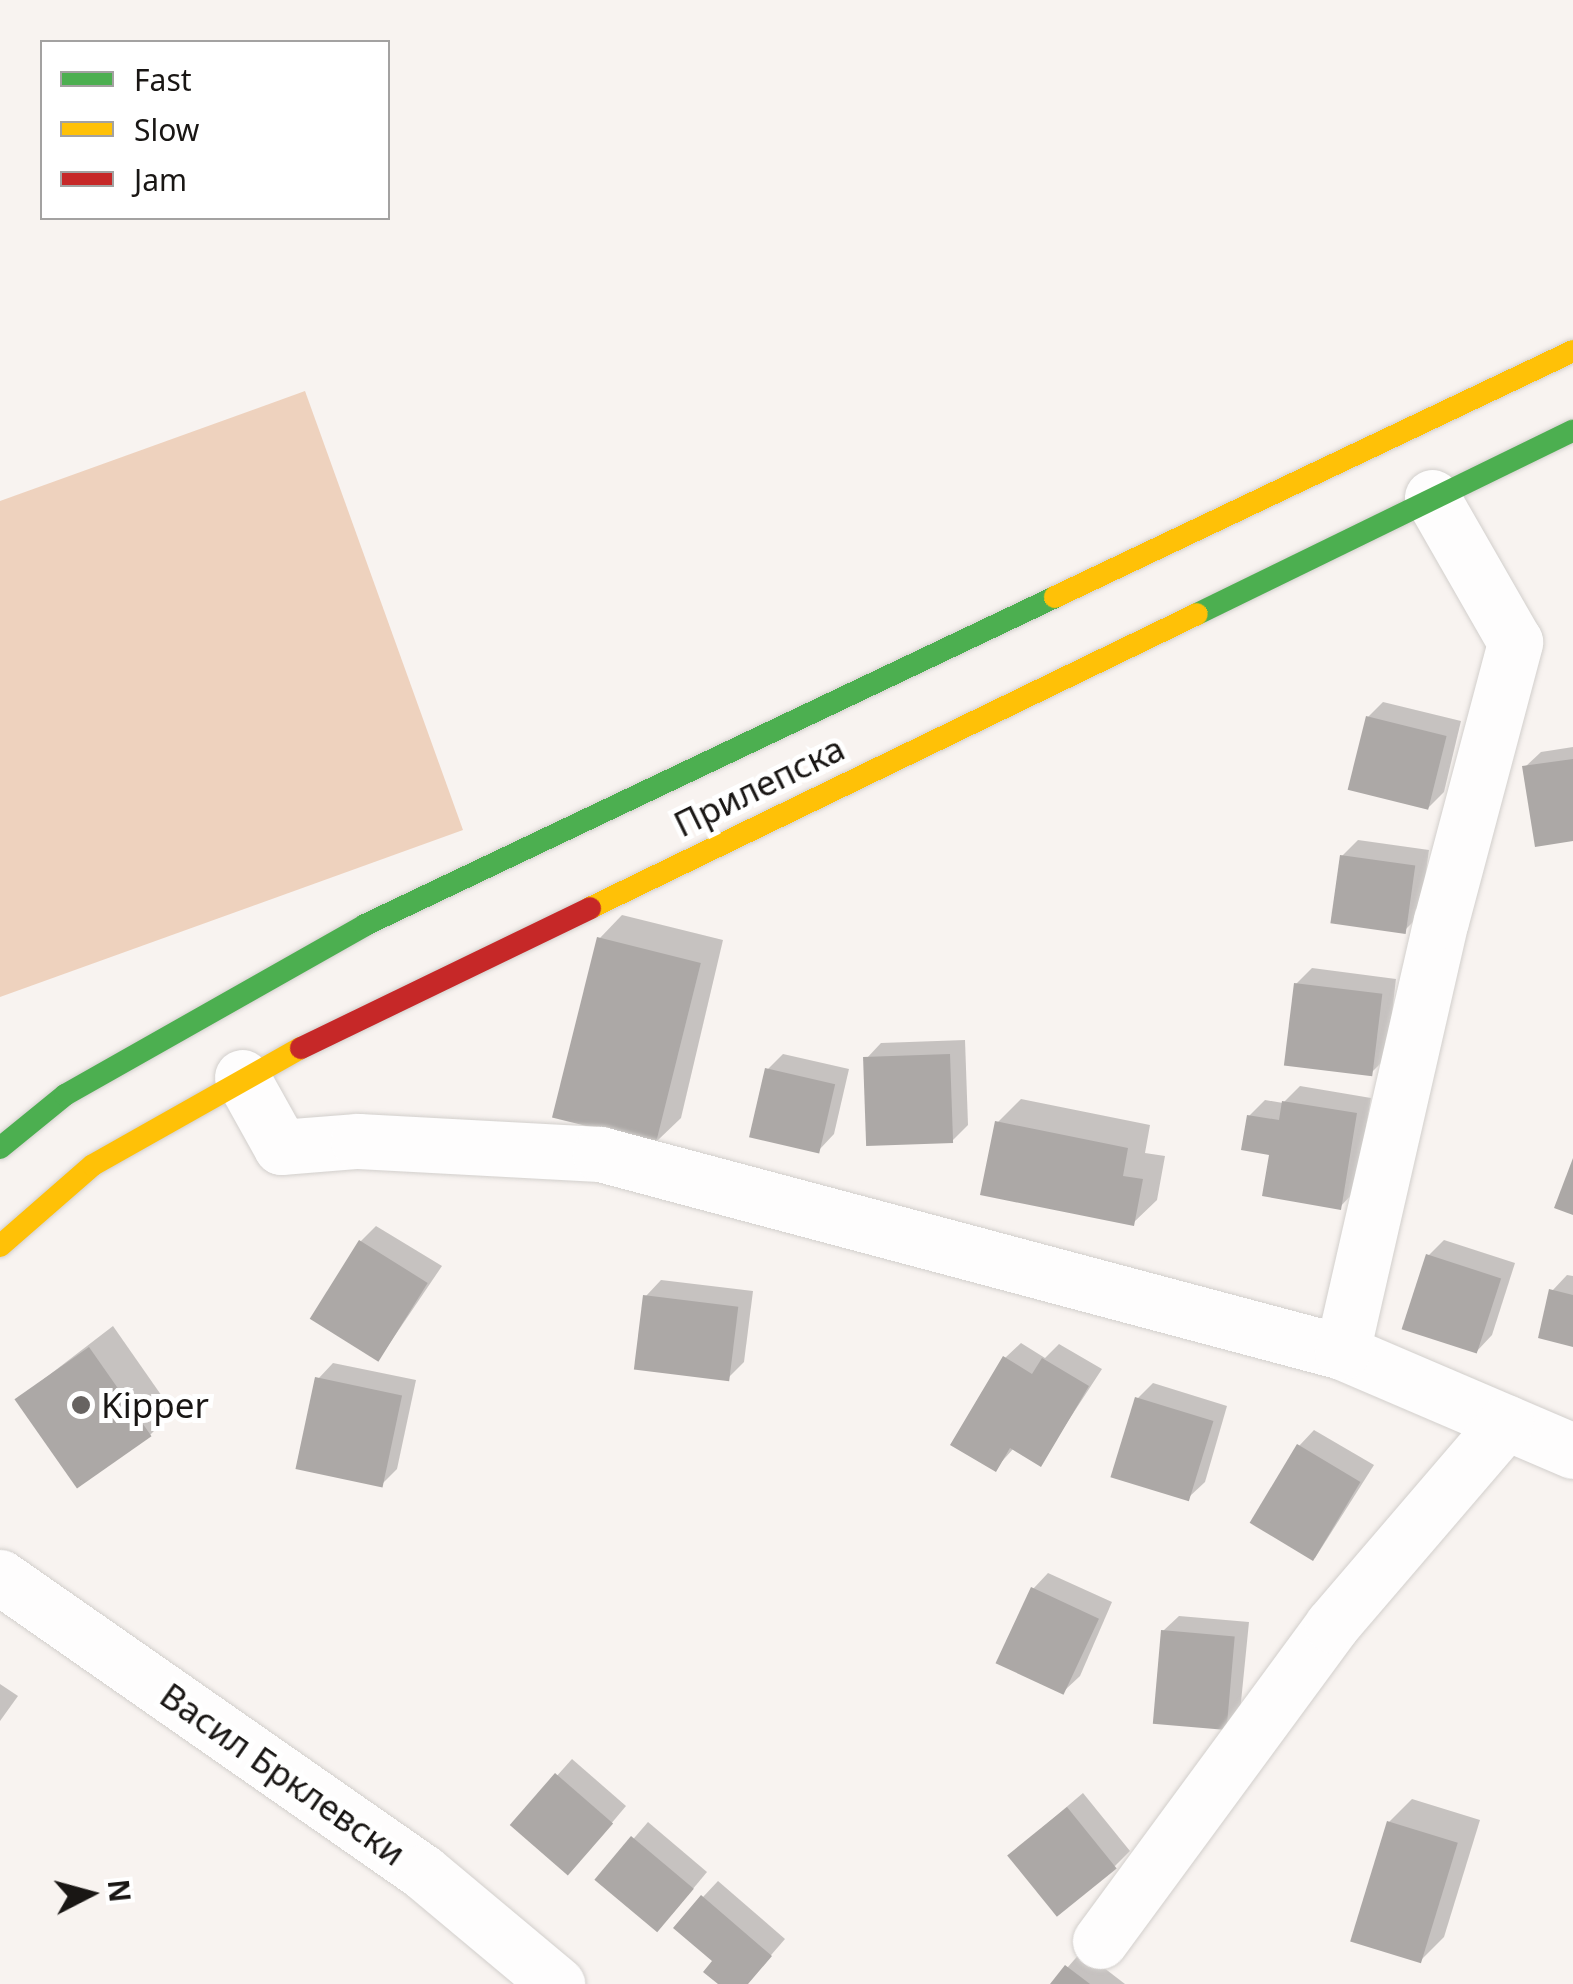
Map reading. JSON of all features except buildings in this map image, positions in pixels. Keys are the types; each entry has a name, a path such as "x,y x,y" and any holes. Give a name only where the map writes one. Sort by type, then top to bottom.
{"main road":[{"name":"Прилепска","path":"0,1148 65,1095 365,925 1573,350"},
{"name":"Прилепска","path":"0,1246 94,1165 242,1077 1432,496 1573,431"}],"street":[{"path":"1342,1352 1440,921 1515,642 1432,496"},
{"path":"242,1077 281,1147 358,1141 600,1154 1342,1352 1573,1450"},
{"path":"1100,1942 1332,1625 1506,1422"},
{"name":"Васил Брклевски","path":"0,1576 423,1872 557,1984"}],"shaded area":[{"path":"305,391 463,830 0,997 0,501"}],"traffic: fast":[{"path":"1197,614 1573,431"},
{"path":"0,1148 65,1095 365,925 1055,597"}],"traffic: slow":[{"path":"1055,597 1573,351"},
{"path":"590,908 1197,614"},
{"path":"0,1246 93,1165 301,1048"}],"traffic: jam":[{"path":"301,1048 590,908"}],"place":[{"name":"Kipper","path":"81,1405"}]}
